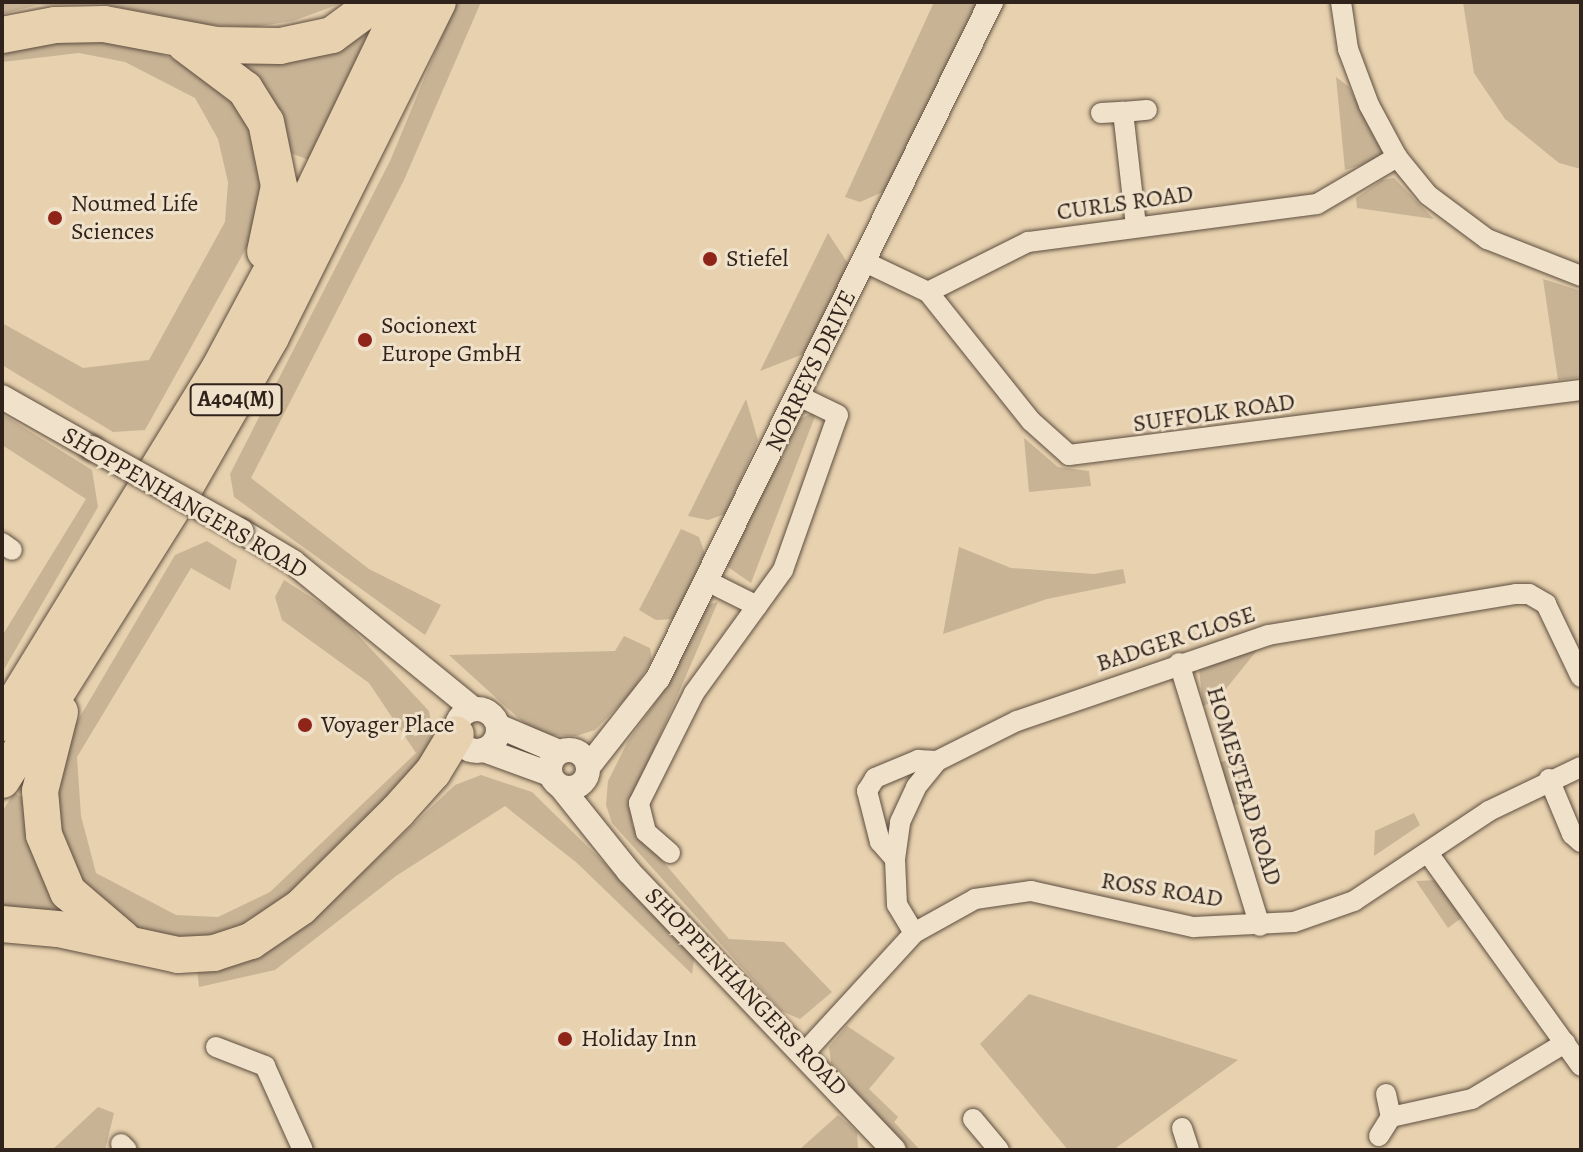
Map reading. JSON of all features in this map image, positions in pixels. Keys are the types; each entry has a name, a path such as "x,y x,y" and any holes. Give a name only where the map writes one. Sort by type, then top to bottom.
{"highway":[{"name":"A404(M)","path":"2,35 79,24 126,26 174,38 239,46 299,44 347,27 377,2"},
{"name":"A404(M)","path":"2,723 219,369 303,212 404,2"},
{"name":"A404(M)","path":"2,780 84,651 271,337 438,2"},
{"name":"A404(M)","path":"174,38 225,72 256,102 279,167 272,234 219,369"},
{"name":"A404(M)","path":"84,651 44,766 44,835 68,892 93,917 135,946"},
{"name":"A404(M)","path":"2,924 41,926 196,955 233,948 268,932 315,894 474,732"}],"street":[{"name":"NORREYS DRIVE","path":"569,769 614,730 658,678 991,2"},
{"path":"1341,2 1348,49 1369,105 1397,157 1461,224 1516,254 1581,276"},
{"path":"1101,113 1147,110"},
{"path":"1123,112 1136,226"},
{"name":"CURLS ROAD","path":"928,292 1028,242 1317,204 1397,157"},
{"path":"865,262 928,292"},
{"name":"SUFFOLK ROAD","path":"928,292 1031,421 1069,455 1581,390"},
{"path":"670,853 646,832 639,803 694,693 783,570 838,415 799,396"},
{"name":"SHOPPENHANGERS ROAD","path":"2,397 293,562 435,680 474,732"},
{"path":"707,581 757,606"},
{"name":"BADGER CLOSE","path":"914,933 897,905 895,859 900,822 916,787 937,761 990,732 1179,663 1268,635 1529,594 1546,604 1581,677"},
{"name":"HOMESTEAD ROAD","path":"1179,663 1260,926"},
{"path":"474,732 569,769"},
{"path":"895,859 880,842 867,791 875,778 918,760 937,761"},
{"name":"ROSS ROAD","path":"806,1051 914,933 952,908 1004,892 1031,891 1194,927 1294,922 1354,901 1489,811 1549,779 1581,767"},
{"name":"SHOPPENHANGERS ROAD","path":"569,769 596,835 806,1051 883,1146"},
{"path":"1549,779 1572,834 1581,842"},
{"path":"1428,853 1581,1066"},
{"path":"1391,1117 1472,1099 1565,1043"},
{"path":"216,1047 265,1066 295,1147"},
{"path":"1379,1136 1391,1117 1386,1094"},
{"path":"973,1119 999,1150"},
{"path":"1182,1128 1189,1150"}],"shaded area":[{"path":"2,2 345,2 293,21 254,27 208,25 101,4 38,5 2,14"},
{"path":"456,2 481,2 404,180 251,478 369,569 441,605 425,635 234,497 230,474 390,161"},
{"path":"934,2 977,2 885,191 860,202 845,197"},
{"path":"1463,2 1581,2 1581,169 1559,163 1505,119 1474,73"},
{"path":"379,14 309,160 283,150 212,48"},
{"path":"84,35 136,43 214,77 244,105 266,188 254,234 145,430 113,432 2,365 2,323 83,368 149,360 225,222 228,182 218,139 195,98 125,62 79,53 2,62 2,50"},
{"path":"1336,77 1348,86 1384,151 1375,161 1345,170"},
{"path":"1394,178 1434,219 1357,208 1356,198 1382,180"},
{"path":"828,233 849,265 806,353 760,371"},
{"path":"1543,279 1581,291 1581,377 1558,380"},
{"path":"746,399 758,440 725,514 708,520 688,516"},
{"path":"817,411 751,583 725,565 797,420"},
{"path":"2,414 92,470 98,507 2,673 2,636 86,499 2,445"},
{"path":"1024,438 1058,467 1089,471 1091,486 1029,492"},
{"path":"681,529 699,537 705,554 674,619 656,620 639,610"},
{"path":"207,541 237,560 230,590 191,568 77,757 81,816 96,873 176,915 218,917 270,892 416,753 369,683 282,620 275,597 284,580 340,616 429,711 436,752 283,904 230,933 177,939 124,924 83,889 60,839 57,793 71,732 175,555"},
{"path":"959,547 1011,568 1094,574 1123,569 1126,583 1047,599 943,634"},
{"path":"718,602 632,800 632,825 729,939 784,942 832,992 800,1019 781,1011 612,823 606,805 608,781 628,741 666,688 702,606"},
{"path":"624,636 650,648 652,660 631,693 595,730 576,736 545,735 525,724 449,655 615,651"},
{"path":"1258,649 1217,700 1203,706 1199,668"},
{"path":"1234,758 1247,801 1233,805 1220,762"},
{"path":"481,775 532,792 695,952 692,974 577,863 505,806 396,876 275,970 199,987 197,969 313,919 455,785"},
{"path":"14,793 29,801 75,911 2,917 2,812"},
{"path":"1414,813 1420,825 1374,856 1375,831"},
{"path":"1438,880 1464,916 1448,928 1416,881"},
{"path":"1029,994 1238,1060 1113,1150 1068,1150 980,1044"},
{"path":"847,1026 895,1058 869,1089 898,1117 894,1122 920,1150 905,1150 832,1070 829,1047"},
{"path":"98,1107 114,1113 105,1150 52,1150"},
{"path":"838,1115 857,1132 858,1150 799,1150"}],"place":[{"name":"Noumed Life Sciences","path":"55,218"},
{"name":"Stiefel","path":"710,259"},
{"name":"Socionext Europe GmbH","path":"365,340"},
{"name":"Voyager Place","path":"305,725"},
{"name":"Holiday Inn","path":"565,1039"}]}
